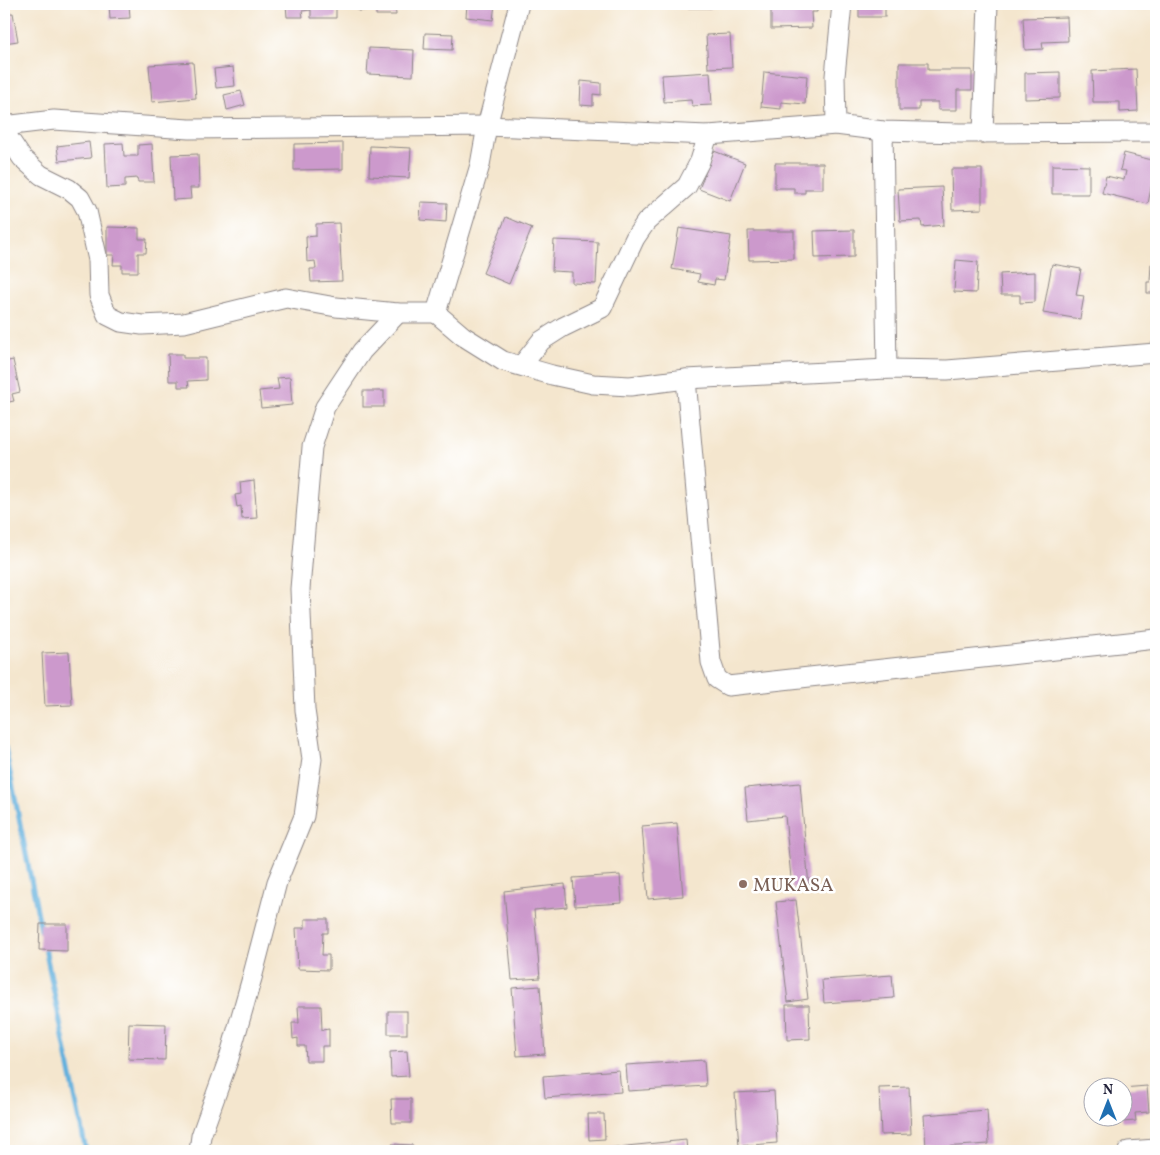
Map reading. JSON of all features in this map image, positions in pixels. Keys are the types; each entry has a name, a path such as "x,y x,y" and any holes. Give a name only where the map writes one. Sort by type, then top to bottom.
{"street":[{"path":"436,313 480,165 487,126 519,4"},
{"path":"836,125 835,76 842,4"},
{"path":"983,134 988,4"},
{"path":"4,126 54,120 189,129 487,126 708,135 836,125 883,132 983,134 1156,132"},
{"path":"4,131 22,158 41,175 69,189 80,198 87,211 98,260 99,295 107,315 121,322 142,325 184,323 286,298 336,307 398,313 436,313 463,336 503,361 522,365 552,376 592,384 630,386 686,379 887,369 947,370 1156,353"},
{"path":"883,132 887,369"},
{"path":"522,365 540,341 563,326 602,308 635,238 646,222 687,186 700,161 708,135"},
{"path":"199,1151 201,1136 229,1058 277,882 304,816 312,759 306,710 300,589 312,447 326,406 362,351 398,313"},
{"path":"686,379 711,662 717,679 728,686 1156,638"},
{"path":"1128,1151 1156,1149"}],"building":[{"path":"109,4 129,4 130,18 110,19"},
{"path":"286,4 336,4 336,18 311,18 311,10 302,11 303,17 287,17"},
{"path":"358,4 395,4 396,15 376,15 376,10 358,11"},
{"path":"467,4 495,4 493,20 466,17"},
{"path":"669,4 711,4 711,8 669,8"},
{"path":"771,4 817,4 817,12 811,12 812,28 771,29"},
{"path":"859,4 885,4 885,17 859,17"},
{"path":"13,13 18,41 4,43 4,14"},
{"path":"1067,17 1068,41 1042,42 1043,49 1025,50 1023,18"},
{"path":"425,33 453,34 452,50 424,49"},
{"path":"730,34 732,67 708,68 706,35"},
{"path":"369,48 414,50 413,76 367,74"},
{"path":"193,62 196,98 152,102 149,65"},
{"path":"899,63 928,63 928,70 972,70 972,90 957,90 957,110 938,110 938,102 919,102 919,110 899,110"},
{"path":"233,67 235,86 216,88 214,69"},
{"path":"1136,69 1138,111 1120,112 1120,102 1093,102 1092,71"},
{"path":"710,72 712,105 692,106 691,100 664,102 662,75"},
{"path":"764,72 807,76 805,104 781,102 781,109 761,107"},
{"path":"1060,72 1060,98 1025,99 1025,73"},
{"path":"581,81 601,83 601,95 593,94 593,106 580,105"},
{"path":"241,91 245,105 227,110 224,95"},
{"path":"89,142 91,158 59,161 57,146"},
{"path":"123,143 124,156 138,156 138,145 152,144 154,182 138,182 137,178 125,179 125,187 107,188 105,144"},
{"path":"343,143 343,169 294,170 294,144"},
{"path":"370,146 411,148 409,178 369,176"},
{"path":"714,151 745,163 730,201 699,189"},
{"path":"1124,153 1156,161 1148,204 1102,193 1106,176 1124,180 1126,171 1120,170"},
{"path":"198,154 199,188 190,188 191,199 173,200 171,155"},
{"path":"775,163 823,163 823,189 805,189 805,193 794,193 794,188 775,188"},
{"path":"1052,165 1089,166 1089,194 1052,194"},
{"path":"951,169 982,169 982,209 952,210"},
{"path":"942,187 944,225 922,227 921,220 900,221 898,189"},
{"path":"421,202 447,203 446,222 420,220"},
{"path":"506,217 532,228 509,284 483,273"},
{"path":"339,223 342,281 311,282 310,269 316,269 315,261 307,262 306,237 316,236 316,224"},
{"path":"107,227 139,228 139,239 147,239 146,253 138,253 138,272 122,272 122,265 113,265 114,255 107,255"},
{"path":"679,228 731,236 724,280 715,279 714,285 698,282 700,274 672,269"},
{"path":"854,230 854,257 815,258 814,231"},
{"path":"748,231 794,231 794,259 749,260"},
{"path":"554,240 598,242 596,284 572,283 572,272 552,271"},
{"path":"956,260 978,262 976,293 954,292"},
{"path":"1052,264 1081,269 1076,295 1084,296 1080,319 1043,313"},
{"path":"1151,264 1156,265 1156,293 1147,293 1147,282 1150,282"},
{"path":"1035,272 1035,302 1020,303 1020,295 1001,295 1000,274"},
{"path":"168,354 183,354 183,358 206,358 206,380 188,381 189,387 178,387 178,381 169,381"},
{"path":"13,360 20,392 12,394 14,401 4,403 4,362"},
{"path":"290,377 292,405 261,408 259,391 279,389 277,378"},
{"path":"363,391 384,391 384,407 363,407"},
{"path":"254,480 257,518 242,519 241,506 237,507 235,495 241,494 240,482"},
{"path":"69,652 72,705 45,706 42,653"},
{"path":"800,783 809,887 792,888 785,816 748,820 745,788"},
{"path":"677,823 683,896 648,899 642,826"},
{"path":"620,875 622,903 575,906 573,878"},
{"path":"565,884 567,907 534,910 540,978 512,980 504,891"},
{"path":"796,900 808,999 788,1002 776,902"},
{"path":"305,919 328,919 328,933 323,933 322,955 329,955 329,970 298,969 296,928 305,928"},
{"path":"40,924 67,924 67,951 39,950"},
{"path":"892,975 894,998 824,1003 822,980"},
{"path":"540,986 545,1054 517,1056 512,988"},
{"path":"786,1005 809,1005 810,1039 787,1040"},
{"path":"298,1006 321,1006 322,1030 329,1029 329,1046 322,1046 322,1061 306,1061 305,1046 298,1046 298,1038 293,1039 292,1023 299,1023"},
{"path":"388,1011 407,1011 407,1034 388,1034"},
{"path":"129,1023 166,1024 165,1060 128,1059"},
{"path":"407,1051 409,1076 391,1077 390,1052"},
{"path":"704,1060 706,1086 628,1091 626,1065"},
{"path":"619,1070 621,1092 545,1098 543,1076"},
{"path":"1147,1086 1149,1112 1135,1113 1136,1121 1132,1121 1132,1087"},
{"path":"909,1087 911,1134 881,1135 879,1088"},
{"path":"774,1091 777,1143 739,1146 735,1093"},
{"path":"391,1099 411,1099 411,1123 392,1123"},
{"path":"987,1110 989,1144 926,1148 924,1115"},
{"path":"588,1114 604,1114 605,1139 589,1140"},
{"path":"686,1140 687,1151 587,1151 587,1150"},
{"path":"392,1144 413,1145 413,1151 392,1151"}],"waterway":[{"path":"4,742 41,930"},
{"path":"44,943 86,1151"}],"place":[{"name":"MUKASA","path":"743,884"}]}
